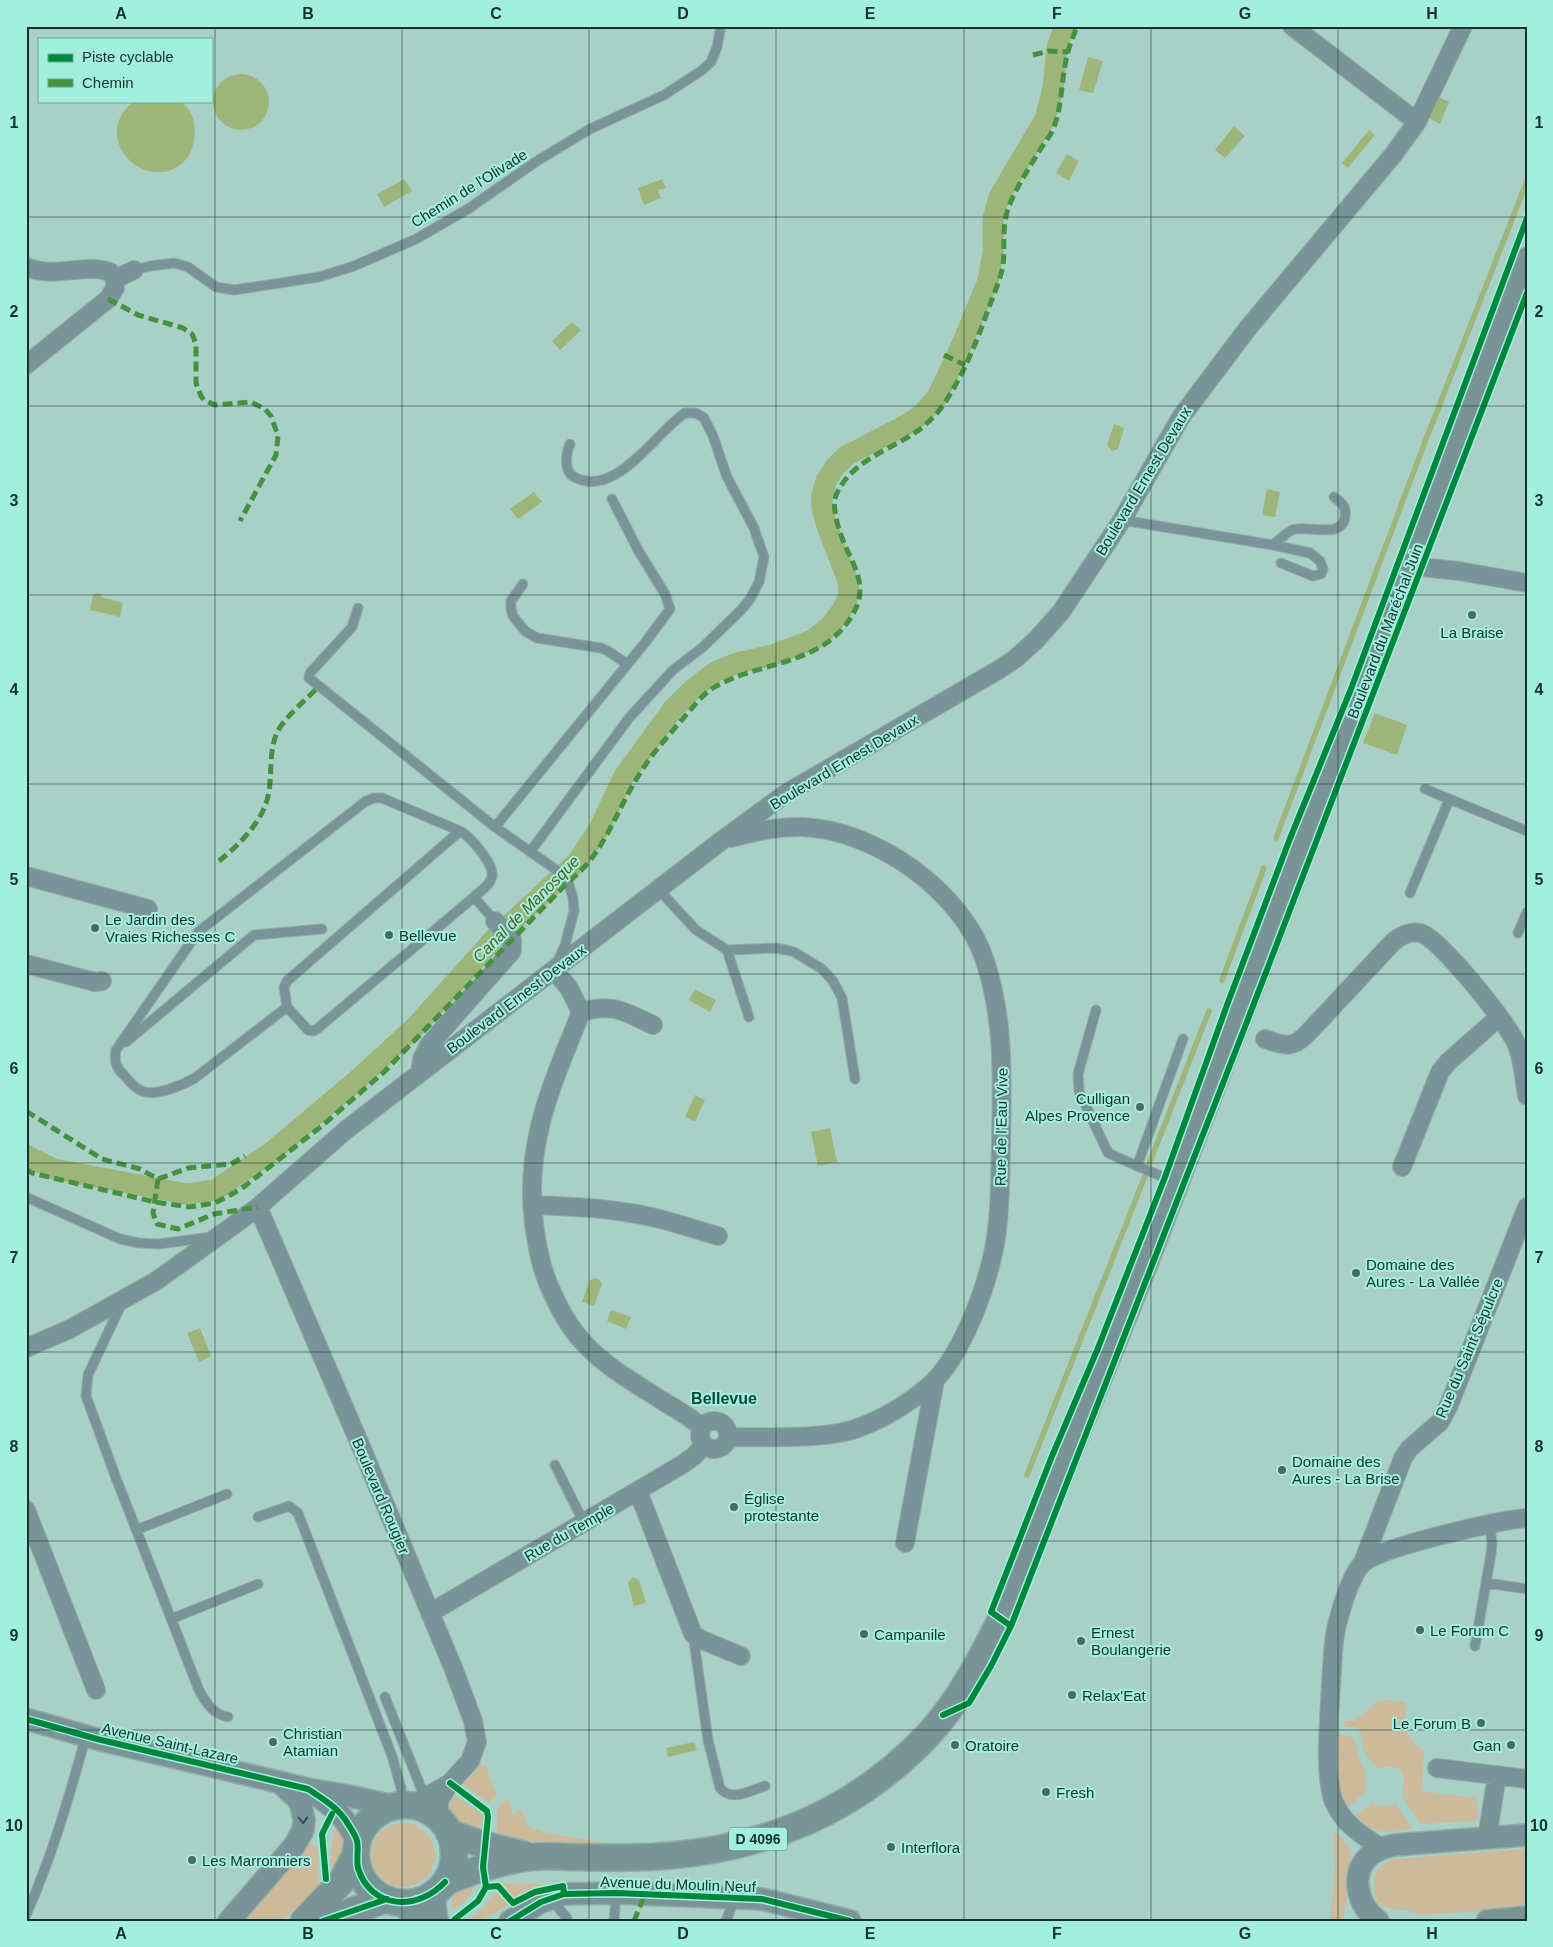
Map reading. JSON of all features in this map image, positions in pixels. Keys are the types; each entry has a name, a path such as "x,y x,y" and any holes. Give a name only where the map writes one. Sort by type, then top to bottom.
{"main road":[{"name":"Boulevard du Maréchal Juin","path":"441,1887 483,1867 533,1857 652,1856 708,1850 752,1841 799,1826 834,1809 862,1792 893,1767 929,1733 953,1702 980,1661 1001,1619 1140,1275 1527,261"},
{"path":"304,1921 342,1881 363,1830 371,1819 382,1811 420,1811 453,1845 454,1858 451,1871 441,1887 425,1898 412,1902 393,1901 323,1921"},
{"name":"Boulevard du Maréchal Juin","path":"420,1811 485,1845 533,1857"},
{"path":"357,1848 358,1868 365,1882 374,1892 393,1901"}],"street":[{"path":"1292,26 1417,122"},
{"name":"Boulevard Ernest Devaux","path":"26,1348 70,1329 156,1282 258,1207 346,1130 721,841 795,788 930,711 1015,659 1047,629 1060,612 1122,520 1180,416 1248,328 1393,155 1417,122 1463,26"},
{"path":"26,267 49,272 106,270 115,279 115,288 108,299 26,365"},
{"path":"115,279 134,270"},
{"path":"1410,566 1459,571 1527,583"},
{"name":"Rue de l'Eau Vive","path":"721,841 784,826 822,829 847,836 899,860 930,882 949,901 971,929 979,944 992,987 998,1016 1003,1067 1000,1194 996,1236 983,1287 963,1338 935,1380 902,1406 856,1429 818,1434 728,1437"},
{"path":"26,876 148,909"},
{"path":"420,1072 422,1059 430,1045 510,955 513,948 510,937 495,921"},
{"path":"1264,1039 1289,1046 1302,1040 1393,942 1404,934 1414,932 1429,937 1441,947 1499,1017 1516,1042 1527,1096"},
{"path":"26,964 95,982 102,981"},
{"path":"554,970 569,988 581,1012 549,1092 533,1159 532,1206 540,1260 554,1296 568,1324 584,1344 601,1359 655,1396 692,1418 708,1448 716,1449 724,1445 728,1437 726,1429 717,1421 708,1422 703,1437"},
{"path":"581,1012 597,1008 616,1008 653,1025"},
{"path":"1402,1167 1440,1072 1448,1062 1499,1017"},
{"path":"532,1206 596,1208 626,1212 654,1217 718,1236"},
{"name":"Boulevard Rougier","path":"258,1207 454,1670 473,1721 476,1735 474,1752 470,1761 450,1783 440,1799 420,1811"},
{"name":"Rue du Saint Sépulcre","path":"1353,1829 1335,1804 1330,1789 1329,1720 1337,1625 1352,1581 1363,1562 1403,1458 1409,1449 1440,1422 1449,1405 1522,1231 1527,1207"},
{"path":"905,1543 935,1380"},
{"name":"Rue du Temple","path":"430,1613 682,1464 694,1456 703,1437"},
{"path":"638,1491 693,1634 702,1640 741,1656"},
{"path":"26,1510 96,1690"},
{"path":"1363,1562 1387,1550 1515,1519 1527,1518"},
{"name":"Avenue Saint-Lazare","path":"26,1719 86,1736 278,1782 420,1811"},
{"path":"1437,1768 1527,1780"},
{"path":"1487,1838 1497,1776"},
{"path":"229,1921 294,1846 303,1830 304,1820 301,1805 297,1798 278,1782"},
{"path":"308,1789 337,1809 349,1825 357,1848"},
{"path":"1353,1829 1382,1848"},
{"path":"1353,1829 1364,1864"},
{"path":"1378,1921 1369,1914 1361,1901 1358,1881 1364,1864 1370,1855 1382,1848 1394,1845 1527,1835"},
{"path":"437,1921 435,1907 441,1887"},
{"name":"Avenue du Moulin Neuf","path":"510,1921 520,1913 550,1898 564,1894 616,1893 762,1899 850,1921"},
{"path":"393,1901 419,1921"},
{"path":"1353,1921 1361,1901"},
{"path":"1487,1921 1527,1917"}],"lane":[{"name":"Chemin de l'Olivade","path":"134,270 174,263 188,267 216,287 234,290 319,276 354,266 416,239 468,209 537,161 590,129 664,95 701,71 710,62 717,47 721,26"},
{"path":"530,852 629,718 673,670 709,642 750,599 759,582 764,557 754,528 727,477 713,436 701,415 690,412 680,416 632,462 611,477 600,481 583,481 571,475 566,462 570,444"},
{"path":"1273,545 1292,530 1331,530 1339,526 1346,516 1345,509 1334,497"},
{"path":"495,827 670,609 665,594 638,550 612,499"},
{"path":"1122,520 1273,545 1315,555 1320,560 1323,569 1321,574 1313,576 1281,562"},
{"path":"523,584 511,601 511,609 513,616 525,632 537,638 601,648 627,664"},
{"path":"358,608 352,627 310,673 309,678 495,827 555,869 568,882 573,898 574,910 565,945 554,970"},
{"path":"1425,789 1527,832"},
{"path":"287,1008 195,1078 169,1089 146,1093 136,1087 119,1071 116,1064 116,1050 198,932 366,801 382,798 460,831 471,839 492,871 489,884 318,1029 308,1030 287,1008 284,987 287,981 460,831"},
{"path":"1410,893 1448,800"},
{"path":"658,889 696,930 727,950 776,948 800,956 822,969 833,981 842,998 855,1079"},
{"path":"474,897 495,921"},
{"path":"1518,933 1527,912"},
{"path":"116,1050 254,935 322,929"},
{"path":"727,950 749,1017"},
{"path":"1096,1010 1078,1074 1078,1091 1110,1156 1175,1182"},
{"path":"1137,1166 1183,1038"},
{"path":"26,1197 120,1239 139,1243 159,1244 221,1235"},
{"path":"123,1300 88,1374 86,1396 136,1530 204,1700 220,1715 228,1717"},
{"path":"555,1466 584,1523"},
{"path":"136,1530 227,1494"},
{"path":"258,1517 289,1506 298,1513 392,1756 401,1788 420,1811"},
{"path":"1476,1646 1492,1544 1490,1525"},
{"path":"1487,1582 1527,1589"},
{"path":"171,1618 258,1584"},
{"path":"693,1634 708,1740 720,1788 725,1794 732,1796 765,1786"},
{"path":"385,1696 420,1811"},
{"path":"26,1915 42,1879 59,1832 86,1736"},
{"path":"614,1921 616,1893"},
{"path":"726,1921 735,1897"},
{"path":"550,1898 567,1918 565,1921"}],"shaded area":[{"path":"1088,57 1103,61 1093,93 1079,90"},
{"path":"235,74 247,74 261,82 269,96 267,113 261,122 247,130 235,130 225,125 218,118 213,108 213,96 218,86 225,79"},
{"path":"1439,97 1449,102 1440,124 1429,118"},
{"path":"133,102 180,102 190,112 195,127 194,144 188,157 174,169 158,172 143,169 130,160 120,147 117,132 121,116"},
{"path":"1234,126 1245,136 1225,158 1215,150"},
{"path":"1369,130 1375,135 1348,168 1342,163"},
{"path":"1067,154 1079,161 1069,181 1056,173"},
{"path":"404,179 412,191 384,207 377,194"},
{"path":"662,179 666,188 658,190 661,198 644,205 638,188"},
{"path":"572,322 581,330 560,350 552,341"},
{"path":"1114,424 1124,428 1118,449 1112,451 1107,445"},
{"path":"1267,489 1280,492 1275,517 1262,515"},
{"path":"534,492 542,502 518,519 510,509"},
{"path":"96,593 101,594 101,597 123,603 120,617 90,610 93,595"},
{"path":"1375,713 1407,725 1397,755 1363,743"},
{"path":"695,989 716,1000 710,1012 689,1000"},
{"path":"695,1095 705,1100 695,1122 685,1117"},
{"path":"830,1128 837,1162 818,1166 811,1132"},
{"path":"599,1279 602,1284 594,1306 582,1302 590,1280"},
{"path":"611,1310 631,1317 626,1329 607,1321"},
{"path":"200,1328 211,1356 199,1362 187,1333"},
{"path":"633,1577 639,1580 646,1603 634,1606 628,1583"},
{"path":"1387,1700 1406,1702 1406,1730 1412,1740 1424,1751 1422,1791 1476,1798 1478,1821 1421,1824 1403,1797 1404,1777 1400,1769 1390,1766 1377,1768 1364,1752 1362,1737 1358,1728 1344,1726 1345,1721 1355,1721 1376,1703"},
{"path":"1338,1734 1351,1736 1356,1743 1358,1755 1366,1774 1366,1792 1346,1808 1337,1786"},
{"path":"694,1742 697,1750 668,1757 666,1748"},
{"path":"479,1763 485,1765 497,1795 489,1803 463,1785 476,1771"},
{"path":"452,1794 484,1815 480,1833 451,1818 448,1802"},
{"path":"507,1798 513,1814 522,1810 528,1827 547,1833 607,1843 607,1847 497,1838 497,1808"},
{"path":"1372,1803 1384,1806 1396,1804 1413,1828 1382,1832 1370,1827 1355,1816"},
{"path":"338,1821 343,1849 339,1861 330,1874 333,1833"},
{"path":"397,1823 409,1823 426,1832 433,1843 435,1855 433,1867 426,1878 409,1887 397,1887 385,1882 376,1873 371,1861 371,1849 376,1837 385,1828"},
{"path":"1333,1830 1347,1843 1351,1852 1351,1860 1345,1878 1347,1899 1343,1921 1330,1921 1335,1869"},
{"path":"310,1841 318,1849 318,1889 281,1921 241,1921"},
{"path":"1527,1849 1527,1908 1419,1915 1382,1905 1377,1901 1374,1892 1376,1872 1384,1864 1394,1859"},
{"path":"476,1878 469,1897 453,1910 452,1903 455,1893 462,1886"},
{"path":"502,1883 544,1884 513,1899"},
{"path":"496,1892 509,1904 489,1916 479,1920 467,1921 485,1907"}],"waterway":[{"name":"Canal de Manosque","path":"26,1155 54,1169 187,1194 215,1190 269,1154 357,1080 415,1027 494,939 577,862 599,829 624,776 673,709 693,689 715,672 737,663 773,655 814,639 830,626 847,601 849,591 848,581 826,523 822,506 822,495 826,481 835,467 846,456 908,424 921,415 937,397 962,344 988,281 993,253 993,219 999,197 1045,119 1053,88 1057,47 1065,26"},
{"path":"1276,838 1425,442 1527,181"},
{"path":"1222,980 1264,868"},
{"path":"1148,1167 1209,1011"},
{"path":"1027,1475 1147,1171"}],"marked path":[{"path":"26,1169 32,1173 155,1202 189,1207 215,1203 245,1186 323,1125 384,1072 568,882 581,871 600,846 644,767 705,694 713,688 746,673 782,663 816,649 831,640 844,627 854,612 859,598 860,586 853,562 837,522 834,505 836,495 851,473 861,465 916,432 930,420 946,401 961,375 976,342 1003,266 1007,212 1022,180 1050,136 1057,118 1066,61 1077,26"},
{"path":"1033,55 1049,51 1068,52"},
{"path":"108,299 138,315 183,328 192,334 196,344 196,383 204,400 215,405 251,402 265,409 271,416 278,436 276,455 240,521"},
{"path":"944,355 965,365"},
{"path":"219,861 243,839 257,821 267,802 272,749 279,729 289,716 319,686"},
{"path":"26,1111 102,1159 140,1169 158,1179 188,1168 231,1164 245,1156"},
{"path":"158,1179 153,1213 157,1224 178,1229 214,1214 258,1207"},
{"path":"634,1921 645,1894"}],"cycle path":[{"path":"1011,1626 991,1612 1165,1177 1227,1005 1289,841 1351,689 1527,218"},
{"path":"943,1715 969,1703 991,1666 1011,1626 1243,1032 1527,293"},
{"path":"26,1719 97,1739 308,1789 330,1804 344,1818 356,1839 358,1868 364,1882 373,1892 384,1899 396,1902 422,1898 445,1882"},
{"path":"450,1783 487,1811 488,1817 483,1867 486,1887 478,1901 455,1919"},
{"path":"326,1879 322,1834 332,1814"},
{"path":"486,1887 498,1886 513,1903 535,1892 563,1886 564,1894"},
{"path":"510,1921 541,1902 564,1894 616,1893 762,1899 850,1921"},
{"path":"323,1921 387,1899"}],"place":[{"name":"La Braise","path":"1472,615"},
{"name":"Le Jardin des Vraies Richesses C","path":"95,928"},
{"name":"Bellevue","path":"389,935"},
{"name":"Culligan Alpes Provence","path":"1140,1107"},
{"name":"Domaine des Aures - La Vallée","path":"1356,1273"},
{"name":"Domaine des Aures - La Brise","path":"1282,1470"},
{"name":"Église protestante","path":"734,1507"},
{"name":"Le Forum C","path":"1420,1630"},
{"name":"Campanile","path":"864,1634"},
{"name":"Ernest Boulangerie","path":"1081,1641"},
{"name":"Relax'Eat","path":"1072,1695"},
{"name":"Le Forum B","path":"1481,1723"},
{"name":"Christian Atamian","path":"273,1742"},
{"name":"Oratoire","path":"955,1745"},
{"name":"Gan","path":"1511,1745"},
{"name":"Fresh","path":"1046,1792"},
{"name":"Interflora","path":"891,1847"},
{"name":"Les Marronniers","path":"192,1860"}],"district":[{"name":"Bellevue","path":"724,1398"}]}
